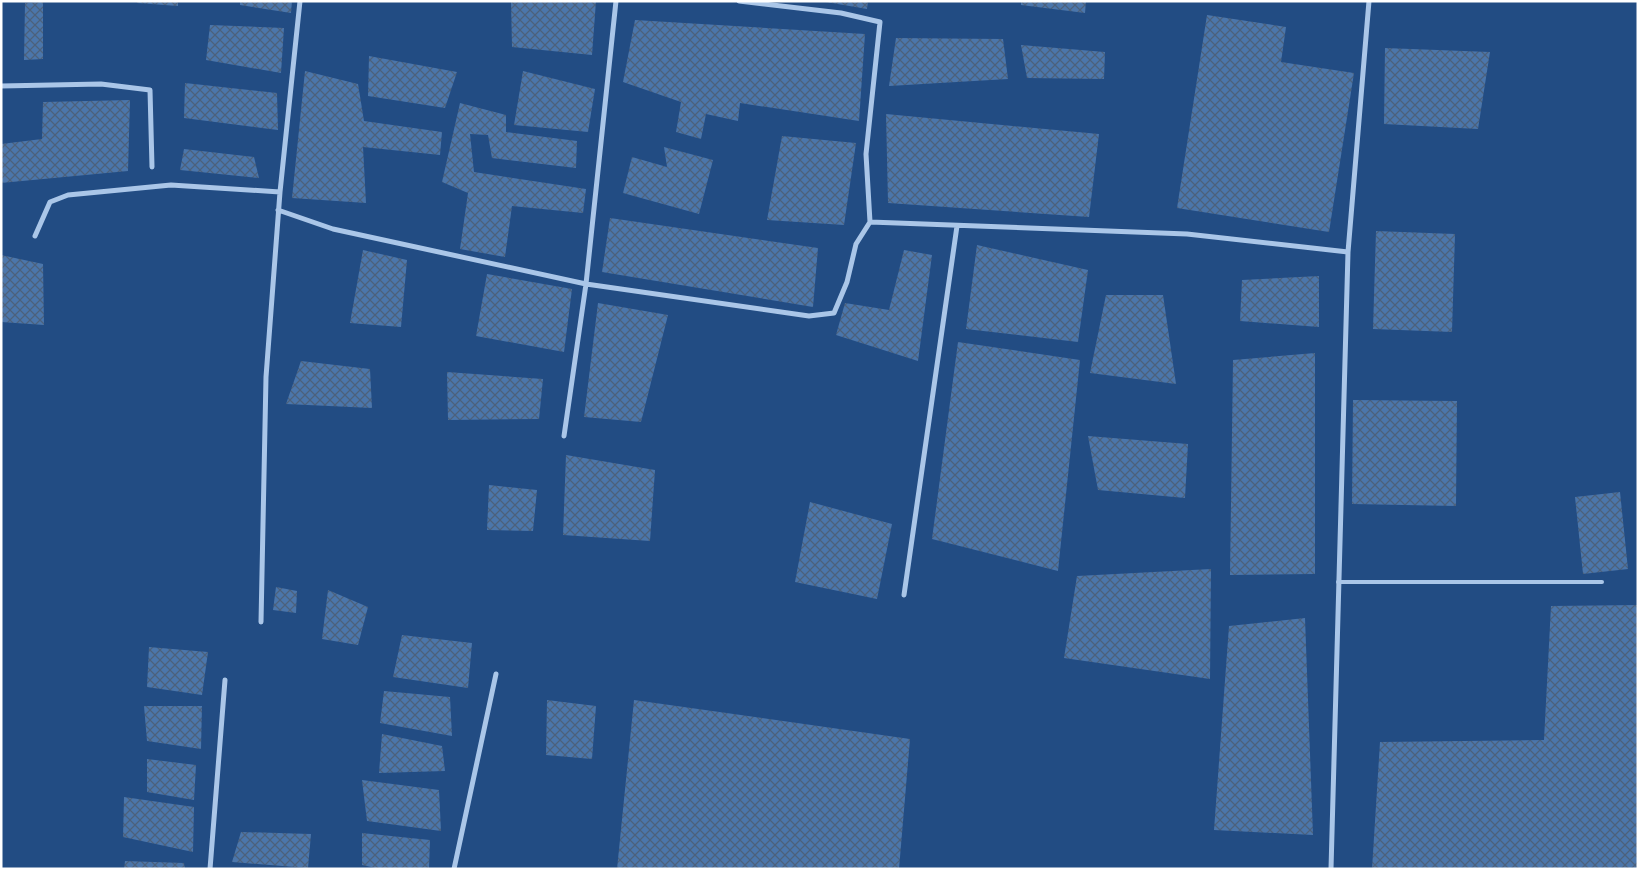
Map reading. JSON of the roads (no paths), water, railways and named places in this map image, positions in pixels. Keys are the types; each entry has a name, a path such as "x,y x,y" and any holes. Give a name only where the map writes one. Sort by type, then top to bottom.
{"street":[{"path":"261,622 266,376 278,210 300,1"},
{"path":"564,436 586,284 616,1"},
{"path":"278,210 334,229 586,284 809,316 834,313 847,282 856,244 870,222 866,154 880,22 841,13 739,1"},
{"path":"1331,869 1348,252 1369,1"},
{"path":"1,86 102,84 150,90 152,167"},
{"path":"35,236 50,202 68,195 171,185 280,192"},
{"path":"870,222 1186,234 1348,252"},
{"path":"904,595 957,226"},
{"path":"454,869 496,674"},
{"path":"210,869 226,680"}],"lane":[{"path":"1338,582 1602,582"}]}
